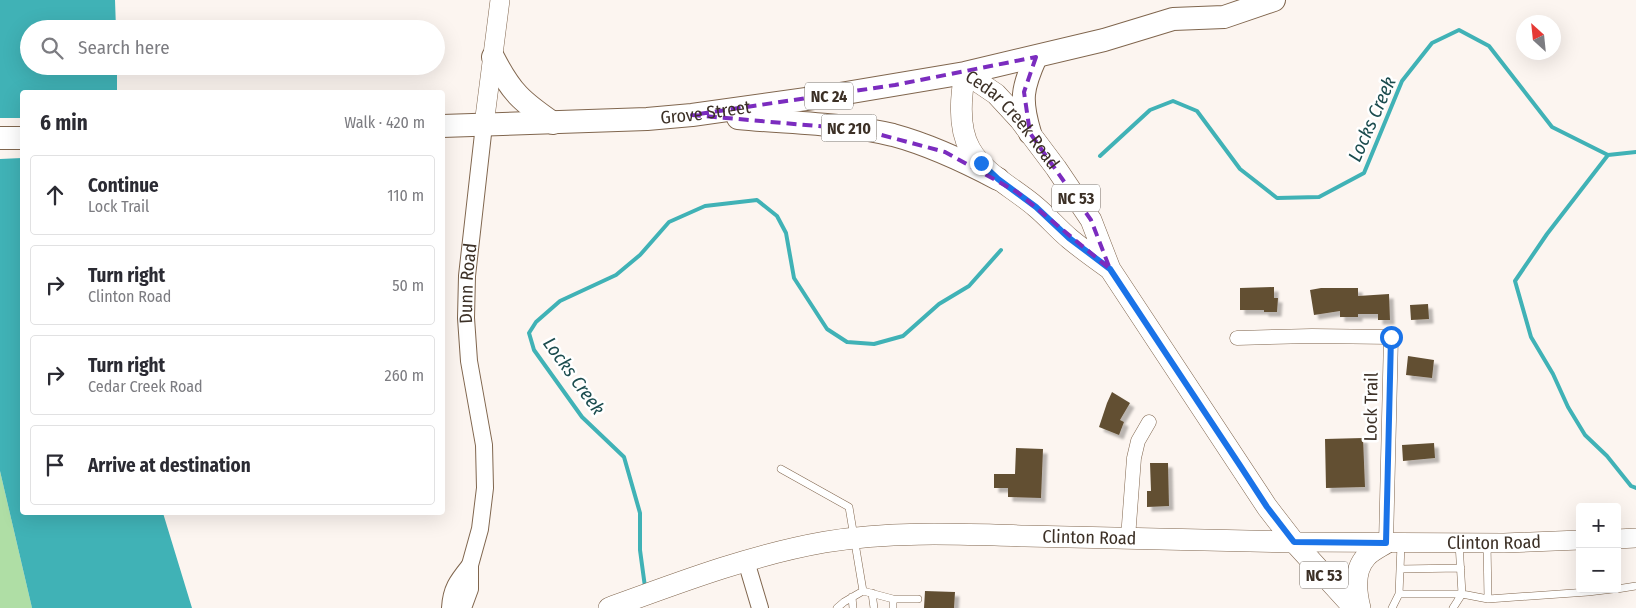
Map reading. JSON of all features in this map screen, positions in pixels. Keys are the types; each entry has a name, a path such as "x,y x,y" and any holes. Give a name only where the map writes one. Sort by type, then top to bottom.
{"highway":[{"name":"NC 24","path":"1173,20 1204,0"},
{"name":"NC 24","path":"965,73 1104,40 1173,20 1224,16 1274,0"},
{"path":"493,57 515,94 553,123"},
{"path":"1030,133 1024,108 1024,92 1027,78 1036,57"},
{"name":"Grove Street","path":"445,126 628,120 692,114 828,96 965,73"},
{"name":"NC 210","path":"692,114 835,126 891,135 945,152 998,179"},
{"path":"0,138 20,138"}],"main road":[{"name":"Dunn Road","path":"484,125 500,0"},
{"name":"Cedar Creek Road","path":"1110,269 1069,238 1036,207 998,179 975,156 966,141 964,133 961,96 965,73 996,94 1030,133 1091,220 1110,269 1262,499 1294,542 1354,608"},
{"name":"Clinton Road","path":"609,608 746,561 826,542 854,538 927,534 1393,543 1576,540"},
{"path":"1621,539 1636,538"},
{"path":"1360,608 1356,593 1357,574 1366,557 1393,543"}],"street":[{"name":"Dunn Road","path":"463,608 470,588 470,565 484,508 486,466 482,426 469,361 466,297 484,125"},
{"name":"Lock Trail","path":"1237,338 1312,336 1391,337 1393,543"},
{"path":"1128,538 1134,458 1138,442 1148,422"},
{"path":"746,561 760,608"},
{"name":"Dunn Road","path":"448,604 456,583 470,565"}],"lane":[{"path":"781,469 849,507 863,591"},
{"path":"1392,608 1399,594 1400,569 1393,543"},
{"path":"1453,608 1462,594 1460,543"},
{"path":"1487,543 1488,599"},
{"path":"1400,569 1461,568"},
{"path":"1621,588 1636,586"},
{"path":"837,608 863,591 893,599 918,599"},
{"path":"1399,594 1462,594 1488,599 1576,592"},
{"path":"872,593 874,608"},
{"path":"852,597 854,608"},
{"path":"893,599 893,608"}],"highlighted area":[{"path":"1036,57 1024,92 1030,133 1091,220 1110,269 1017,192 945,152 863,130 692,115 895,85"}],"green space":[{"path":"0,471 32,608 0,608"}],"water":[{"path":"0,0 115,0 116,20 20,20 20,75 117,75 117,90 20,90 20,515 164,515 192,608 32,608 0,471"}],"pier":[{"path":"0,118 20,118 20,158 0,159"}],"building":[{"path":"1274,287 1274,298 1278,298 1277,312 1240,310 1240,288"},
{"path":"1321,288 1358,288 1358,296 1389,294 1390,320 1378,320 1378,314 1358,314 1358,317 1340,317 1340,311 1314,315 1310,290"},
{"path":"1428,304 1429,319 1411,320 1410,305"},
{"path":"1408,356 1434,360 1432,378 1406,375"},
{"path":"1112,392 1130,403 1120,420 1124,422 1119,435 1099,427"},
{"path":"1363,438 1365,487 1326,488 1325,439"},
{"path":"1434,443 1435,458 1403,461 1402,445"},
{"path":"1016,448 1043,449 1041,498 1008,497 1008,488 994,488 994,474 1015,474"},
{"path":"1150,463 1168,463 1169,506 1147,507 1147,491 1151,491"},
{"path":"925,591 955,592 954,608 924,608"}],"waterway":[{"name":"Locks Creek","path":"1100,156 1150,110 1173,101 1197,111 1240,169 1277,198 1319,197 1364,173 1402,81 1432,43 1459,30 1489,46 1552,127 1608,155 1636,152"},
{"path":"1608,155 1547,234 1515,281 1531,337 1553,374 1568,407 1585,435 1607,456 1631,486 1636,488"},
{"name":"Locks Creek","path":"645,587 640,550 640,513 624,457 582,417 534,350 529,333 536,322 560,301 616,275 640,255 669,222 705,206 757,200 777,216 786,233 794,278 827,329 847,342 874,344 903,336 939,304 969,286 1001,250"}],"route":[{"path":"981,163 998,179 1036,207 1069,238 1110,269 1267,507 1294,542 1386,543 1391,337"}]}
